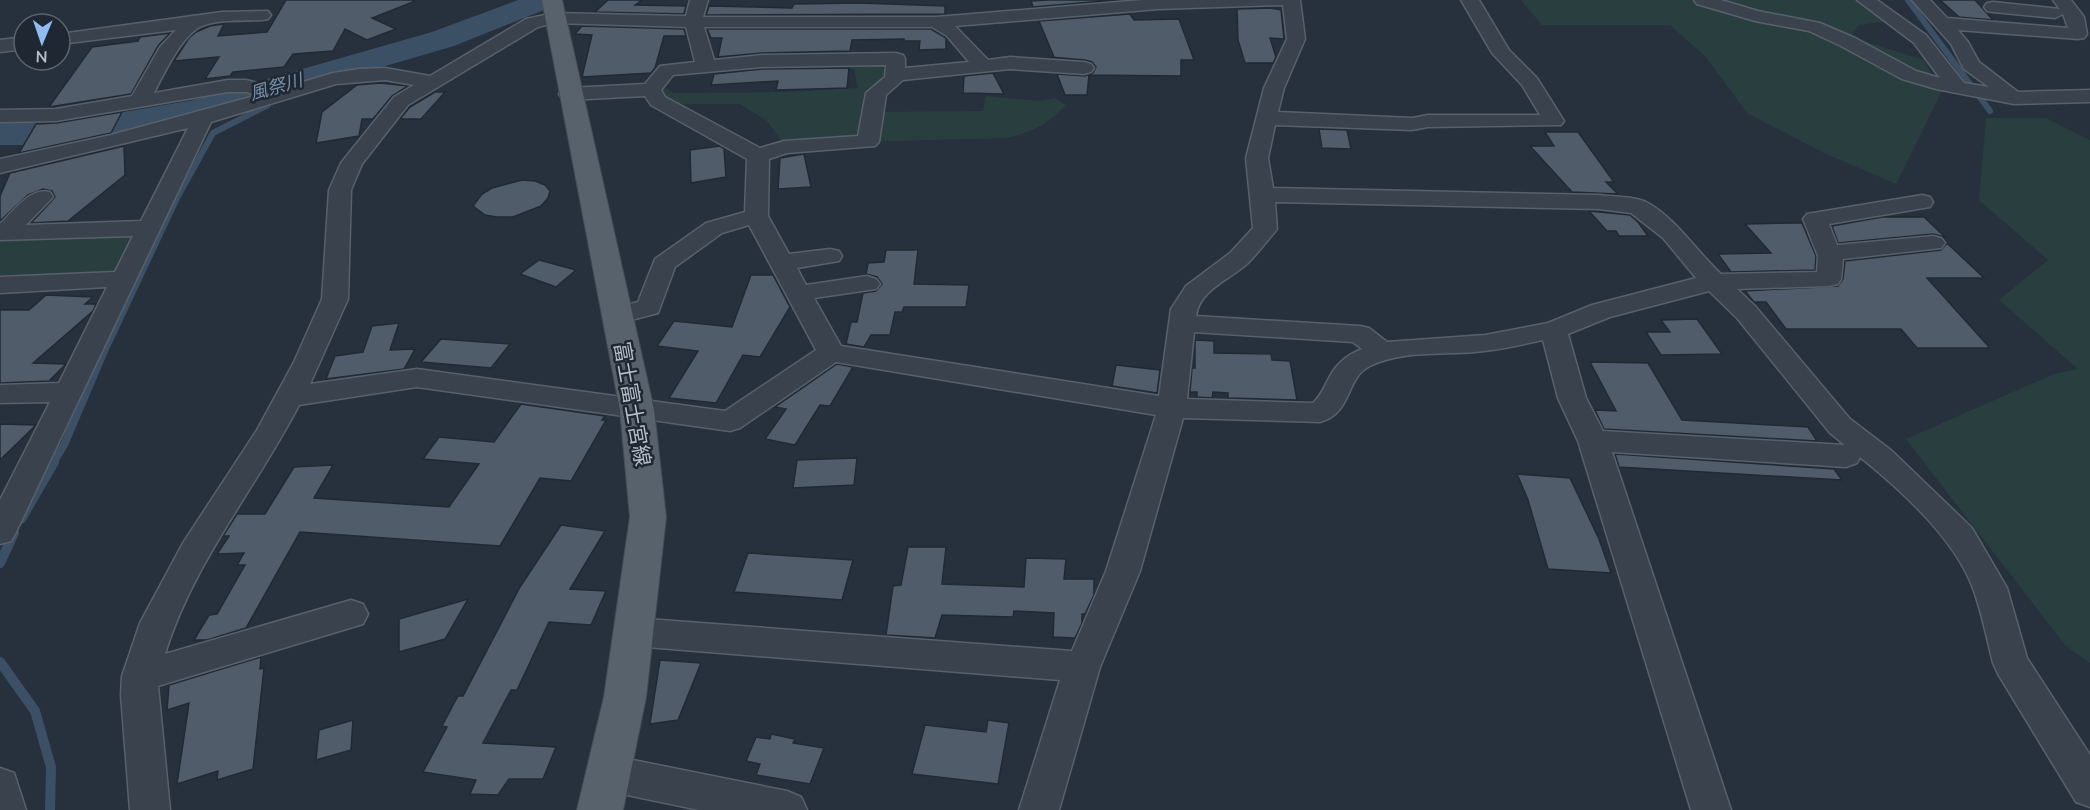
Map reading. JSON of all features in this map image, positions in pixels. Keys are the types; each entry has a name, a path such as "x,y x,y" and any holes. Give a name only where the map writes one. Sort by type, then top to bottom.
{"main road":[{"name":"富士富士宮線","path":"553,8 569,94 638,410 648,517 625,697 600,810"}],"street":[{"path":"222,17 231,0"},
{"path":"699,0 693,22 706,67"},
{"path":"802,59 816,0"},
{"path":"150,810 139,695 140,676 157,623 195,552 270,433 308,362 335,299 340,190 352,163 401,101 532,23 553,8 693,22 936,22 1039,7 1286,0"},
{"path":"1039,810 1082,667 1123,571 1172,408 1184,309 1195,291 1239,258 1265,229 1263,195 1257,158 1274,88 1296,39 1291,0"},
{"path":"1266,118 1412,124 1428,121 1554,121 1530,82 1501,53 1470,0"},
{"path":"1702,0 1755,16 1814,27 1848,42 1909,75 1957,87 2014,98 2090,96"},
{"path":"1866,0 1920,39 1957,87"},
{"path":"1921,0 1959,42 1971,65 2014,98"},
{"path":"1942,23 2078,34 2075,10 1993,7"},
{"path":"72,37 222,17 262,15"},
{"path":"140,101 169,47 194,22"},
{"path":"936,22 953,32 982,65"},
{"path":"569,94 651,90 668,70 802,59 896,59 896,75"},
{"path":"651,90 658,101 758,156 784,147 868,142 876,93 896,75 1010,63 1084,68"},
{"path":"0,166 202,118 333,79 385,74 433,82"},
{"path":"0,116 56,115 228,86 256,87 279,94"},
{"path":"0,531 202,118"},
{"path":"758,156 756,216 831,353"},
{"path":"1263,195 1599,202 1638,207 1671,233 1696,264 1746,312 1840,426 1881,458 1961,537 1990,588 2012,663 2090,789"},
{"path":"2,233 42,197"},
{"path":"288,397 417,378 730,421 831,353 1172,408 1320,412 1330,404 1343,377 1357,361 1382,351 1485,343 1554,330 1601,311 1678,289 1716,282 1829,279 1830,256 1815,219 1922,202"},
{"path":"616,316 649,307 664,264 714,228 756,216"},
{"path":"2,233 150,228"},
{"path":"1830,256 1837,252 1933,243"},
{"path":"781,263 830,256"},
{"path":"0,285 125,279"},
{"path":"799,294 820,289 867,284"},
{"path":"1181,323 1360,334 1382,351"},
{"path":"1554,330 1572,398 1593,441 1711,810"},
{"path":"0,394 69,392"},
{"path":"1593,441 1846,456"},
{"path":"140,676 351,614"},
{"path":"634,633 1082,667"},
{"path":"608,772 787,810"},
{"path":"0,786 6,810"}],"green space":[{"path":"1521,0 1869,0 1896,20 1859,25 1850,37 1924,60 1941,93 1896,184 1822,152 1747,113 1706,57 1670,25 1542,25"},
{"path":"877,63 892,74 863,96 875,112 983,111 986,96 1037,101 1055,98 1066,105 1039,126 1007,138 784,144 767,121 740,104 669,104 652,96 659,85 674,93 782,92 858,88 854,69 819,66"},
{"path":"1986,118 2046,118 2090,140 2090,663 2065,645 1906,439 2054,374 2078,369 1999,300 2048,260 1979,200"},
{"path":"134,234 114,274 0,278 0,239"}],"building":[{"path":"286,0 413,0 413,2 372,18 396,29 367,40 345,29 333,51 293,54 284,67 233,72 230,76 205,79 219,57 174,61 189,38 210,26 224,24 218,36 267,32"},
{"path":"608,0 642,0 635,5 686,6 684,14 595,12"},
{"path":"1116,0 1033,7 1031,1"},
{"path":"1940,0 1975,0 1993,20 1959,17"},
{"path":"860,3 945,6 945,14 706,15 709,6 792,8 794,4"},
{"path":"1237,9 1281,10 1284,39 1270,38 1276,57 1273,63 1245,63 1238,40"},
{"path":"1130,14 1134,20 1179,19 1194,60 1181,60 1181,76 1089,75 1087,95 1065,95 1057,74 1085,76 1093,73 1096,67 1092,62 1085,60 1050,57 1054,57 1039,21"},
{"path":"582,26 684,29 686,36 664,36 655,68 651,73 582,77 592,35 575,34"},
{"path":"707,29 931,29 946,38 946,49 919,50 920,41 904,41 904,39 852,40 850,51 762,53 718,57 722,38 711,38"},
{"path":"170,33 158,46 131,94 49,107 92,47 138,41 140,37"},
{"path":"849,68 847,88 776,90 778,81 711,85 714,74 762,69"},
{"path":"993,73 1004,94 963,93 964,76"},
{"path":"380,83 408,86 392,96 373,119 362,119 359,136 316,143 322,112 357,85"},
{"path":"435,92 445,92 421,119 400,119 410,107"},
{"path":"122,112 111,133 19,153 36,124"},
{"path":"1319,129 1347,130 1351,149 1322,148"},
{"path":"1545,132 1578,132 1614,182 1606,182 1618,194 1572,192 1530,146 1554,146"},
{"path":"124,146 125,175 68,221 31,223 55,197 52,191 43,189 28,195 0,221 0,196 10,173"},
{"path":"720,146 724,149 726,177 691,183 690,150"},
{"path":"804,154 811,187 778,189 780,158"},
{"path":"522,180 535,181 545,185 550,191 548,198 541,206 513,217 497,217 485,215 473,206 482,194 492,188"},
{"path":"1589,211 1630,215 1648,236 1619,236 1616,231 1607,231"},
{"path":"1882,217 1924,217 1945,237 1933,234 1838,243 1832,226"},
{"path":"1802,223 1816,256 1815,270 1731,272 1718,254 1771,253 1745,224"},
{"path":"1947,243 1984,278 1927,278 1990,348 1917,348 1901,329 1786,329 1766,302 1754,302 1745,291 1838,286 1843,279 1845,261 1941,250"},
{"path":"886,250 918,250 914,284 969,285 966,307 904,307 902,312 895,312 890,335 871,335 864,347 846,344 851,322 857,322 863,293 876,291 882,284 877,277 866,274 868,263 884,262"},
{"path":"539,260 576,270 556,287 520,274"},
{"path":"751,275 773,275 790,307 760,357 743,355 716,403 669,398 698,351 657,346 674,321 732,327"},
{"path":"46,295 93,297 85,304 96,304 93,311 33,363 66,364 49,381 0,383 0,310 29,310"},
{"path":"1697,319 1722,354 1661,355 1646,332 1670,332 1661,320"},
{"path":"399,323 390,350 415,349 404,369 326,379 335,356 363,352 372,326"},
{"path":"441,339 510,344 491,368 421,362"},
{"path":"1195,340 1214,341 1214,353 1271,354 1272,360 1290,361 1297,400 1228,398 1228,393 1213,392 1212,398 1197,397 1197,392 1190,392 1192,368 1195,368"},
{"path":"1590,362 1648,363 1682,420 1808,427 1817,441 1604,429 1595,410 1616,411"},
{"path":"837,364 853,367 830,406 820,405 795,445 765,439 786,409 775,407"},
{"path":"1116,365 1160,370 1157,393 1112,386"},
{"path":"521,404 605,416 602,420 606,420 571,481 540,478 500,546 300,532 246,628 207,640 194,640 209,615 217,614 245,565 237,565 244,553 217,554 229,536 223,536 237,514 265,514 294,467 333,465 314,498 449,507 479,464 423,459 439,437 494,442"},
{"path":"0,424 36,425 0,460"},
{"path":"1615,454 1834,469 1842,480 1619,467"},
{"path":"857,458 854,485 793,488 797,460"},
{"path":"1517,474 1570,478 1599,539 1611,573 1548,569 1528,500"},
{"path":"561,525 605,531 570,589 606,591 591,625 549,622 517,690 511,690 483,743 556,747 543,779 509,779 498,795 470,794 476,780 423,772 447,727 442,726 458,696 463,696 520,587"},
{"path":"908,547 946,547 942,584 1024,587 1026,558 1066,559 1064,579 1094,579 1094,595 1085,614 1082,614 1082,623 1075,638 1053,637 1054,613 1014,611 1013,617 942,615 935,638 886,635 893,586 901,585"},
{"path":"748,553 853,560 842,600 734,592"},
{"path":"468,599 445,639 399,652 399,619"},
{"path":"261,657 260,669 264,668 253,769 217,780 218,771 177,784 189,703 167,710 169,685"},
{"path":"660,660 701,663 678,720 650,724"},
{"path":"353,720 351,750 316,760 319,730"},
{"path":"988,720 1009,723 998,784 912,774 925,725 986,732"},
{"path":"771,734 795,739 793,743 824,748 810,784 756,775 760,764 746,761 756,737 770,739"}],"waterway":[{"name":"風祭川","path":"0,134 59,134 198,110 443,39 544,0"},
{"path":"1908,0 1990,111"},
{"name":"風祭川","path":"290,88 304,78"},
{"path":"176,200 213,133 268,105"},
{"path":"53,463 64,445 104,351 176,198"},
{"path":"21,519 54,462"},
{"path":"0,563 14,533"},
{"path":"0,662 35,711 51,767 50,810"}]}
